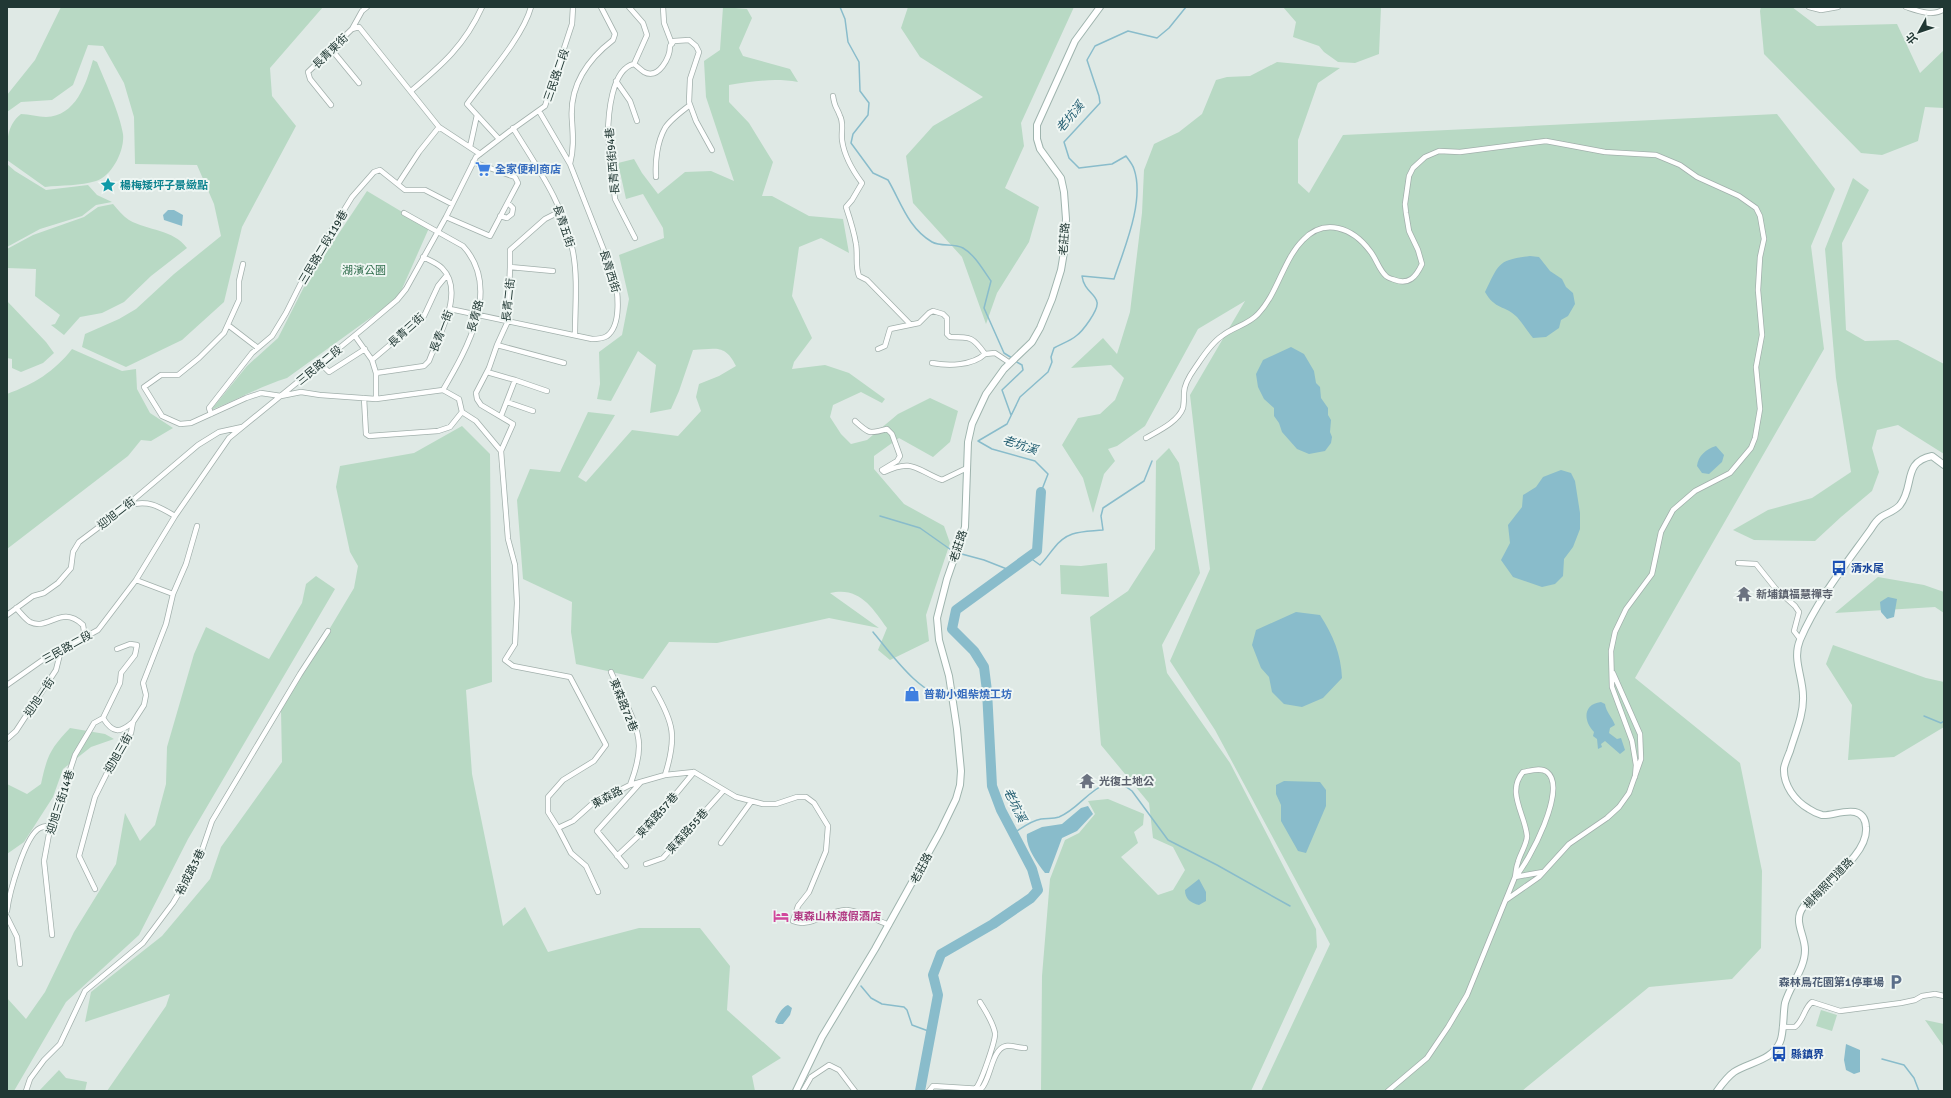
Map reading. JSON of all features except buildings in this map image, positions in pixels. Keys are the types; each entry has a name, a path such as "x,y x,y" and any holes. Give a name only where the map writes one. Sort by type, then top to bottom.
{"street":[{"path":"352,29 362,11 367,7"},
{"path":"411,91 446,62 462,44 475,23 482,7"},
{"path":"499,139 467,104 527,20 530,7"},
{"name":"三民路二段","path":"7,685 44,659 98,630 136,580 175,516 229,438 397,300 406,289 446,217 473,162 480,154 513,128 545,106 551,92 572,24 573,7"},
{"path":"570,164 574,135 572,120 575,86 590,62 613,40 615,34 601,7"},
{"path":"628,7 643,23 647,35 634,64"},
{"path":"637,121 630,101 616,81 627,65 634,64 645,73 653,73 662,68 670,53 672,44 664,23 663,7"},
{"name":"老莊路","path":"796,1091 822,1037 889,925 956,799 961,771 951,693 939,640 937,618 965,527 968,442 975,416 986,394 1013,361 1032,342 1052,299 1061,270 1064,252 1066,219 1064,192 1061,178 1040,149 1037,139 1037,125 1075,41 1100,7"},
{"path":"1809,7 1821,10 1838,7"},
{"path":"1906,7 1920,12 1933,13 1944,8"},
{"name":"長青東街","path":"331,105 310,79 308,72 352,29 359,27 439,127 480,154"},
{"path":"672,44 674,41 681,39 690,40 699,52 690,79 690,105 712,150"},
{"path":"331,50 359,83"},
{"name":"長青西街94巷","path":"616,81 608,126 612,183 617,205 635,238"},
{"path":"833,96 834,108 842,120 842,141 846,154 855,174 862,183 846,207 856,244 857,272 859,276 874,287 910,324"},
{"path":"656,177 655,165 661,137 665,127 690,105"},
{"name":"長青西街","path":"450,309 592,339 602,338 608,335 614,327 618,303 618,290 570,164 538,111"},
{"path":"470,147 477,115"},
{"path":"398,184 419,152 439,127"},
{"name":"長青五街","path":"513,128 561,211 573,250 575,268 575,335"},
{"path":"1146,438 1172,422 1179,415 1183,408 1186,382 1193,370 1221,336 1249,322 1266,305 1298,245 1310,233 1322,228 1336,226 1362,242 1370,250 1387,277 1401,282 1410,281 1417,274 1422,264 1418,250 1409,231 1405,204 1409,176 1413,168 1425,157 1439,151 1468,151 1546,141 1605,152 1656,155 1680,165 1697,177 1739,196 1756,208 1760,216 1764,239 1760,257 1758,290 1762,335 1756,367 1759,418 1751,448 1730,474 1694,491 1673,510 1661,532 1652,574 1626,608 1615,632 1611,651 1612,687 1632,741 1636,765 1635,777"},
{"path":"446,217 490,236 518,183 515,177 473,162"},
{"name":"三民路二段119巷","path":"211,414 210,408 258,348 272,336 286,313 308,266 352,197 374,172 380,170 398,184 400,188 405,190 426,190 452,204"},
{"path":"500,216 507,218 512,214 513,208 508,203"},
{"path":"510,267 510,250 545,218 561,211"},
{"name":"長青路","path":"404,213 463,246 471,254 477,268 481,299 478,314 461,359 443,390"},
{"path":"423,257 441,268 447,275"},
{"path":"243,264 239,280 239,300 228,324 213,345 178,375 161,375 144,387 162,416 180,424 191,423 261,394 281,396 301,392 320,396 376,398 443,390 459,399 462,412 476,422 501,451"},
{"name":"長青二街","path":"501,416 481,405 477,399 476,393 487,372 496,345 508,321 510,267 553,270"},
{"name":"長青一街","path":"376,373 424,366 430,361 450,309 451,290 447,275"},
{"name":"長青三街","path":"372,360 424,316 438,286 447,275"},
{"path":"878,349 885,346 890,329 918,323 928,313 933,311 943,314 948,318 947,334 950,337 969,337 976,341 985,354"},
{"path":"228,324 258,348"},
{"path":"355,336 372,360 376,373 376,398"},
{"path":"496,345 564,363"},
{"path":"320,363 329,372 365,349"},
{"path":"932,363 953,365 975,361 985,354 995,353 1013,361"},
{"path":"487,372 547,391"},
{"path":"515,380 501,416 513,424 501,451 508,539 515,565 517,609 515,644 505,660 513,666 570,677 606,744 594,761 564,780 548,797 548,812 572,853 586,866 598,892"},
{"path":"364,398 366,434 369,436 438,431 450,427 462,412"},
{"path":"507,402 533,411"},
{"path":"855,421 867,432 872,434 887,429 892,434 900,456 897,461 882,470 884,472 898,466 905,465 924,470 942,480 967,468"},
{"name":"迎旭二街","path":"7,615 33,596 44,593 58,583 71,568 74,552 79,542 127,505 198,445 219,432 242,426"},
{"name":"楊梅照門道路","path":"1717,1091 1733,1073 1772,1054 1781,1042 1782,1027 1790,989 1804,958 1805,948 1798,923 1799,915 1804,905 1848,864 1866,836 1866,823 1861,816 1854,812 1845,810 1822,815 1796,800 1786,784 1784,768 1803,706 1803,695 1796,652 1800,639 1812,615 1871,529 1881,517 1900,505 1907,490 1913,467 1919,460 1932,456 1944,465"},
{"path":"127,505 142,502 154,504 175,516"},
{"name":"迎旭三街","path":"95,889 79,856 95,798 116,755 131,734 133,722 144,705 146,695 143,683 166,624 173,594 186,564 196,526"},
{"path":"1738,563 1756,564 1776,589 1795,606 1799,612 1794,631 1800,639"},
{"path":"136,580 173,594"},
{"path":"16,608 29,622 40,624 61,616 70,616 83,625 85,637"},
{"name":"裕成路3巷","path":"26,1091 30,1080 44,1060 60,1044 85,991 143,943 173,903 199,859 212,821 300,674 328,631"},
{"path":"117,649 130,644 137,645 135,655 121,673 120,683 103,718 108,727 117,731 124,729 133,722"},
{"name":"迎旭一街","path":"7,739 16,731 56,670 61,650"},
{"path":"1506,900 1539,877 1569,844 1607,818 1620,807 1629,793 1641,759 1640,734 1611,670"},
{"name":"東森路72巷","path":"611,672 633,722 639,744 637,764 630,785"},
{"path":"654,689 668,713 672,734 672,753 665,775"},
{"name":"迎旭三街14巷","path":"52,935 44,861 53,825 75,755 94,723 103,718"},
{"path":"1388,1091 1427,1058 1467,995 1515,878 1517,864 1527,838 1515,789 1518,778 1523,772 1540,769 1547,772 1553,782 1552,802 1545,822 1522,869 1515,878"},
{"path":"694,772 736,797 752,802 776,804 797,797 806,797 814,803 822,814 828,826 826,851 810,892 798,906 793,921 799,924 809,922 846,910 889,925"},
{"name":"東森路","path":"558,828 573,820 592,804 630,785 665,775 694,772"},
{"name":"東森路57巷","path":"617,856 651,824 694,772"},
{"path":"626,866 597,831 641,782"},
{"name":"東森路55巷","path":"646,864 663,858 724,790"},
{"path":"721,842 752,802"},
{"path":"7,911 11,888 19,868 22,855 30,838 39,828 53,825"},
{"path":"1515,878 1543,872"},
{"path":"7,917 17,936 20,964"},
{"path":"1782,1027 1795,1027 1801,1023 1808,1005 1812,1002 1840,1011 1901,1003 1935,994 1944,996"},
{"path":"976,1089 982,1079 988,1055 995,1041 995,1032 992,1024 980,1002"},
{"path":"929,1091 933,1086 976,1089 984,1087 992,1062 1004,1047 1025,1048"},
{"path":"803,1091 811,1077 829,1065 839,1070 855,1091"}],"green space":[{"path":"61,7 323,7 270,68 272,96 296,126 242,227 224,302 182,340 126,367 82,347 85,334 119,319 136,309 174,274 221,236 214,204 197,165 135,164 134,117 124,83 103,46 88,45 73,85 52,100 21,102 7,112 7,95 35,60"},
{"path":"723,7 747,9 752,18 739,48 743,56 790,69 798,82 764,80 729,85 729,102 749,123 773,162 762,196 772,196 809,216 843,219 849,253 821,238 799,247 792,296 812,338 794,362 792,369 825,365 849,373 885,399 882,403 861,392 833,405 830,417 841,434 851,444 867,440 898,414 930,398 958,411 950,442 933,457 899,438 874,456 874,469 904,504 944,526 950,543 926,615 929,641 890,660 878,650 887,628 864,600 857,595 840,592 830,593 879,628 829,618 717,643 669,642 643,679 576,664 571,632 572,602 523,579 517,500 530,469 560,472 588,412 615,415 578,477 586,482 632,430 678,436 701,411 696,397 699,384 719,376 736,366 728,354 719,349 693,350 679,391 671,409 650,413 656,365 638,351 611,401 597,399 600,384 599,352 622,335 629,299 619,255 664,238 663,228 643,194 626,199 618,163 634,159 642,173 658,194 685,172 711,171 734,181 706,97 704,61 720,50"},
{"path":"908,7 1074,7 1021,123 1024,146 1005,188 1039,207 1029,242 997,293 986,324 962,257 913,203 906,156 933,126 983,97 920,57 901,28"},
{"path":"1283,7 1381,7 1379,54 1355,63 1338,62 1324,52 1319,46 1293,37 1296,22"},
{"path":"1761,7 1792,7 1817,26 1897,24 1920,73 1944,50 1944,108 1925,107 1918,141 1882,155 1861,153 1764,54 1760,11"},
{"path":"93,60 97,62 119,117 123,134 120,155 107,174 96,181 77,185 45,187 7,160 7,141 10,129 12,124 21,114 46,117 65,111 72,105 83,88"},
{"path":"1277,62 1340,68 1318,83 1298,140 1298,183 1309,193 1343,135 1777,114 1835,189 1811,246 1824,349 1635,678 1740,763 1762,871 1761,948 1732,979 1649,987 1522,1091 1261,1091 1330,944 1215,730 1170,661 1210,569 1190,395 1245,301 1198,329 1145,426 1117,446 1108,449 1115,461 1104,474 1093,513 1083,478 1062,445 1078,418 1100,414 1115,400 1124,378 1111,365 1071,368 1103,338 1117,354 1130,312 1142,213 1144,170 1154,144 1179,132 1202,114 1216,80 1227,77 1250,76"},
{"path":"7,164 15,171 46,190 88,185 97,195 112,202 96,205 82,216 40,229 7,247"},
{"path":"1853,178 1869,190 1842,243 1846,330 1865,341 1898,340 1944,364 1944,454 1898,425 1877,430 1872,448 1879,472 1872,491 1815,541 1754,540 1733,530 1768,510 1812,498 1851,472 1836,378 1825,249"},
{"name":"湖濱公園","path":"367,191 429,228 398,298 287,378 211,410 247,366 278,338 306,283"},
{"path":"113,204 129,220 136,224 175,237 187,248 151,276 124,302 102,313 80,317 64,335 51,325 55,324 60,315 35,296 36,269 7,268 7,249 33,235 84,217 98,207"},
{"path":"7,301 46,342 54,353 43,363 21,372 12,368 12,359 7,358"},
{"path":"72,349 122,371 136,369 137,389 150,413 173,428 151,441 141,440 128,456 7,549 7,394 26,386 51,371"},
{"path":"462,426 490,454 492,682 466,690 472,774 503,926 525,907 548,952 639,928 700,928 730,966 727,1010 781,1058 752,1076 755,1091 107,1091 166,1006 170,994 85,1022 91,992 162,936 210,879 221,847 282,762 281,710 354,588 358,566 350,552 336,487 340,466 414,453"},
{"path":"1169,448 1179,463 1200,573 1162,645 1167,673 1230,763 1316,929 1317,947 1251,1091 1041,1091 1042,976 1050,879 1065,840 1079,833 1095,814 1088,801 1108,799 1144,814 1143,825 1134,832 1138,843 1121,857 1158,895 1173,890 1185,870 1173,847 1153,838 1149,803 1101,745 1090,617 1128,591 1155,549 1156,461"},
{"path":"1107,563 1109,597 1061,594 1060,565 1081,566"},
{"path":"316,576 335,589 188,839 139,935 66,1002 14,1091 7,1091 7,998 26,1019 45,992 74,932 116,864 125,813 140,841 155,825 166,784 167,747 194,654 206,627 269,659 302,603 306,584"},
{"path":"1878,577 1924,585 1944,592 1944,613 1935,607 1835,613"},
{"path":"1833,645 1926,678 1944,682 1944,727 1894,757 1848,760 1852,705 1826,664"},
{"path":"70,728 105,734 114,739 91,747 63,769 53,797 24,842 7,854 7,784 27,794 41,784 50,753"},
{"path":"1821,1010 1837,1015 1832,1031 1816,1026"},
{"path":"1925,1020 1944,1024 1944,1047"},
{"path":"59,1070 66,1078 87,1082 85,1091 39,1091"}],"water":[{"path":"168,210 174,210 183,215 182,226 164,220 163,215"},
{"path":"1530,256 1539,257 1550,271 1562,279 1566,287 1573,293 1575,304 1568,316 1561,320 1559,328 1546,337 1533,338 1513,313 1496,305 1485,292 1493,275 1500,265 1511,259"},
{"path":"1291,347 1304,354 1314,371 1316,383 1320,387 1321,398 1328,408 1328,415 1331,420 1330,432 1332,437 1331,443 1325,451 1309,454 1297,449 1282,432 1279,423 1274,416 1274,408 1264,399 1258,387 1256,374 1263,360"},
{"path":"1716,446 1724,455 1722,462 1709,474 1702,473 1697,466 1699,459 1706,451"},
{"path":"1561,470 1571,473 1575,481 1580,513 1580,529 1573,547 1564,559 1563,576 1555,584 1542,587 1513,577 1501,560 1510,543 1508,525 1522,507 1523,495 1536,487 1543,477"},
{"path":"1888,597 1897,599 1894,617 1887,619 1881,612 1880,602"},
{"path":"1296,612 1320,615 1336,645 1342,678 1323,698 1302,707 1284,704 1272,692 1269,677 1261,668 1252,645 1256,630"},
{"path":"1601,702 1605,704 1615,725 1610,728 1609,733 1617,739 1621,738 1625,750 1620,754 1605,741 1601,744 1602,747 1598,749 1597,739 1593,736 1594,732 1588,723 1588,709 1595,703"},
{"path":"1284,781 1320,782 1326,790 1326,806 1306,853 1298,851 1281,821 1281,805 1276,794 1276,785"},
{"path":"1088,806 1093,814 1077,831 1062,838 1049,873 1045,873 1030,849 1027,834 1042,827 1062,824 1081,808"},
{"path":"1199,879 1206,892 1206,901 1199,905 1189,900 1186,896 1185,890"},
{"path":"788,1005 792,1008 790,1015 783,1024 778,1024 775,1022 777,1017"},
{"path":"1846,1044 1860,1050 1860,1072 1854,1074 1846,1070 1844,1060"}],"waterway":[{"path":"840,7 845,19 848,42 859,62 860,91 869,103 868,115 853,134 851,143 873,173 888,180 906,214 917,230 932,242 963,248 978,263 991,281 984,308 1004,353 1012,358"},
{"name":"老坑溪","path":"1041,492 1048,474 1035,461 992,449 978,441 1007,424 1020,397 1048,372 1052,362 1051,357 1054,348 1076,336 1090,320 1097,306 1097,302 1085,285 1082,276 1114,279 1128,239 1137,195 1137,182 1131,162 1126,156 1112,164 1079,168 1069,158 1064,142 1100,103 1087,60 1095,46 1128,31 1157,38 1169,28 1186,7"},
{"path":"1011,415 1002,390 1023,370 1022,365 1015,361"},
{"path":"1029,557 1040,565 1059,542 1070,535 1103,530 1101,516 1103,508 1144,481 1152,461"},
{"name":"老坑溪","path":"920,1091 938,995 933,975 941,954 993,924 1031,898 1038,890 1032,869 1001,810 992,786 987,691 984,667 974,651 952,629 956,610 1037,551 1041,492"},
{"path":"880,516 920,528 954,552"},
{"path":"958,553 984,560 1012,571"},
{"path":"873,632 897,662 918,683 940,695 950,696"},
{"path":"954,696 987,691"},
{"path":"1924,716 1941,723 1944,721"},
{"path":"1014,833 1033,821 1059,817 1068,812 1102,786 1111,783 1121,785 1132,791 1168,840 1217,865 1290,906"},
{"path":"861,986 871,998 882,1004 904,1007 907,1010 912,1025 931,1032"},
{"path":"1882,1059 1904,1065 1914,1078 1919,1091"}],"place":[{"name":"全家便利商店","path":"483,169"},
{"name":"楊梅矮坪子景緻點","path":"108,185"},
{"name":"清水尾","path":"1839,568"},
{"name":"新埔鎮福慧禪寺","path":"1744,594"},
{"name":"普勒小姐柴燒工坊","path":"912,694"},
{"name":"光復土地公","path":"1087,781"},
{"name":"東森山林渡假酒店","path":"781,916"},
{"name":"森林鳥花園第1停車場","path":"1896,982"},
{"name":"縣鎮界","path":"1779,1054"}]}
